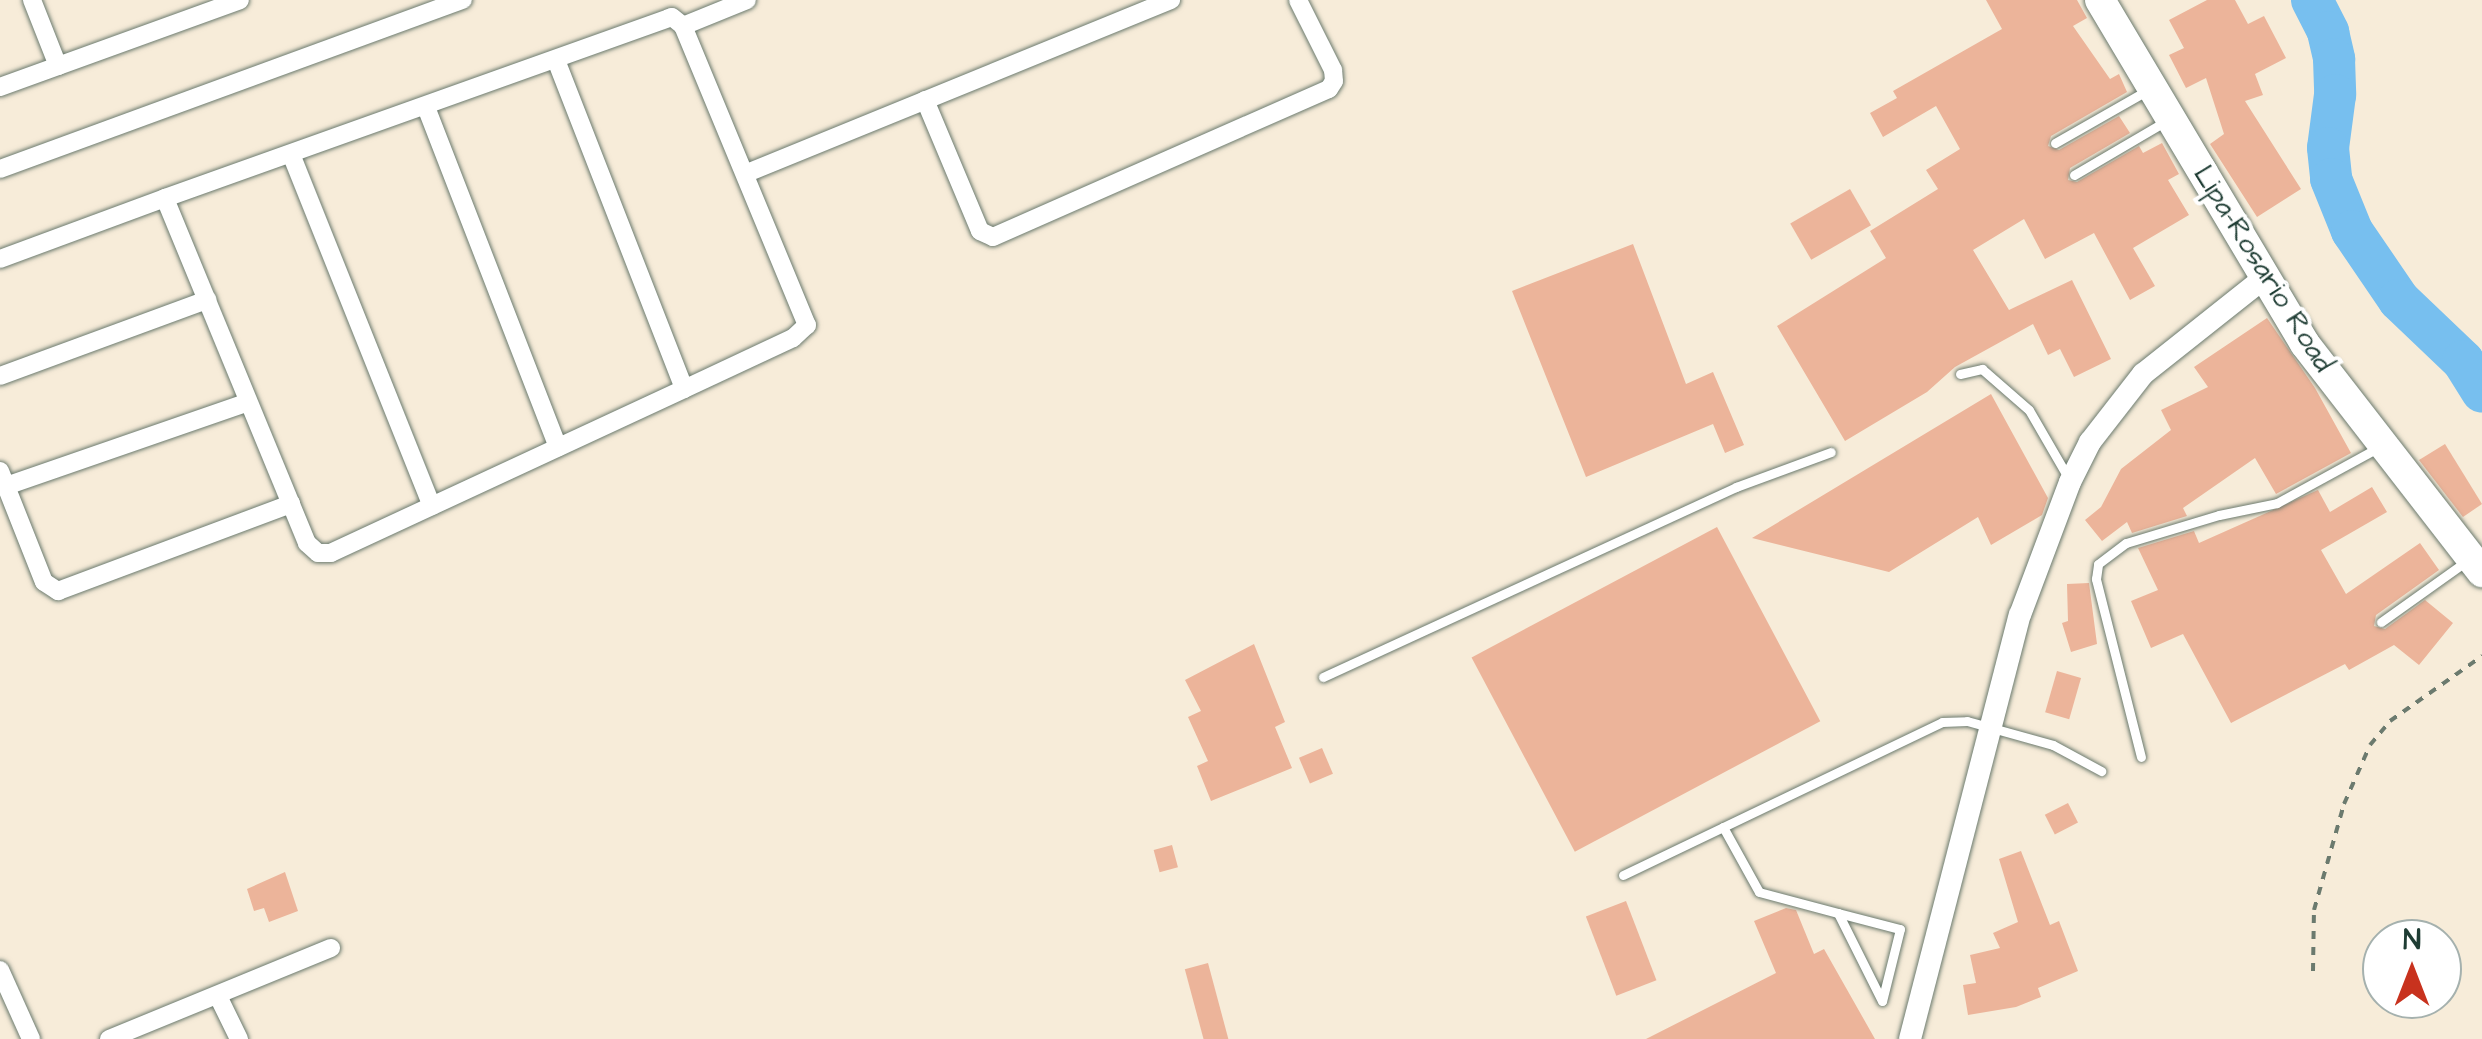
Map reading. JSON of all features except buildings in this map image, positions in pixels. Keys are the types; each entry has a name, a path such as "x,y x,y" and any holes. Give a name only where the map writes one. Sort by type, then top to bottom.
{"main road":[{"name":"Lipa-Rosario Road","path":"2100,0 2305,344 2477,565"}],"street":[{"path":"32,0 58,66"},
{"path":"0,88 240,0"},
{"path":"0,169 462,0"},
{"path":"683,26 747,0"},
{"path":"747,174 1171,0"},
{"path":"925,100 980,231 993,237 1328,89 1334,82 1333,70 1298,0"},
{"path":"0,259 165,198 426,107 667,18 683,26 807,325 793,338 325,553 312,550 291,504 165,198"},
{"path":"556,60 684,389"},
{"path":"426,107 558,446"},
{"path":"291,154 432,506"},
{"path":"1910,1039 2020,615 2070,482 2090,442 2143,374 2263,279"},
{"path":"0,376 207,300"},
{"path":"248,402 3,478 44,582 58,590 291,504"},
{"path":"108,1039 331,948"},
{"path":"0,970 31,1039"},
{"path":"218,996 239,1039"}],"lane":[{"path":"2055,143 2152,88"},
{"path":"2074,175 2171,118"},
{"path":"1960,374 1982,368 2029,410 2070,482"},
{"path":"2141,757 2096,579 2098,564 2126,543 2219,514 2277,503 2383,445"},
{"path":"1322,677 1736,487 1831,452"},
{"path":"2381,622 2477,565"},
{"path":"1623,874 1942,722 1966,720 1992,727 2052,746 2102,771"},
{"path":"1723,827 1759,892 1900,929 1882,1001 1838,913"}],"path":[{"path":"2312,971 2314,910 2344,804 2370,744 2390,721 2482,656"}],"waterway":[{"path":"2312,0 2328,32 2334,59 2335,95 2328,148 2331,179 2352,231 2399,300 2463,361 2482,392"}]}
